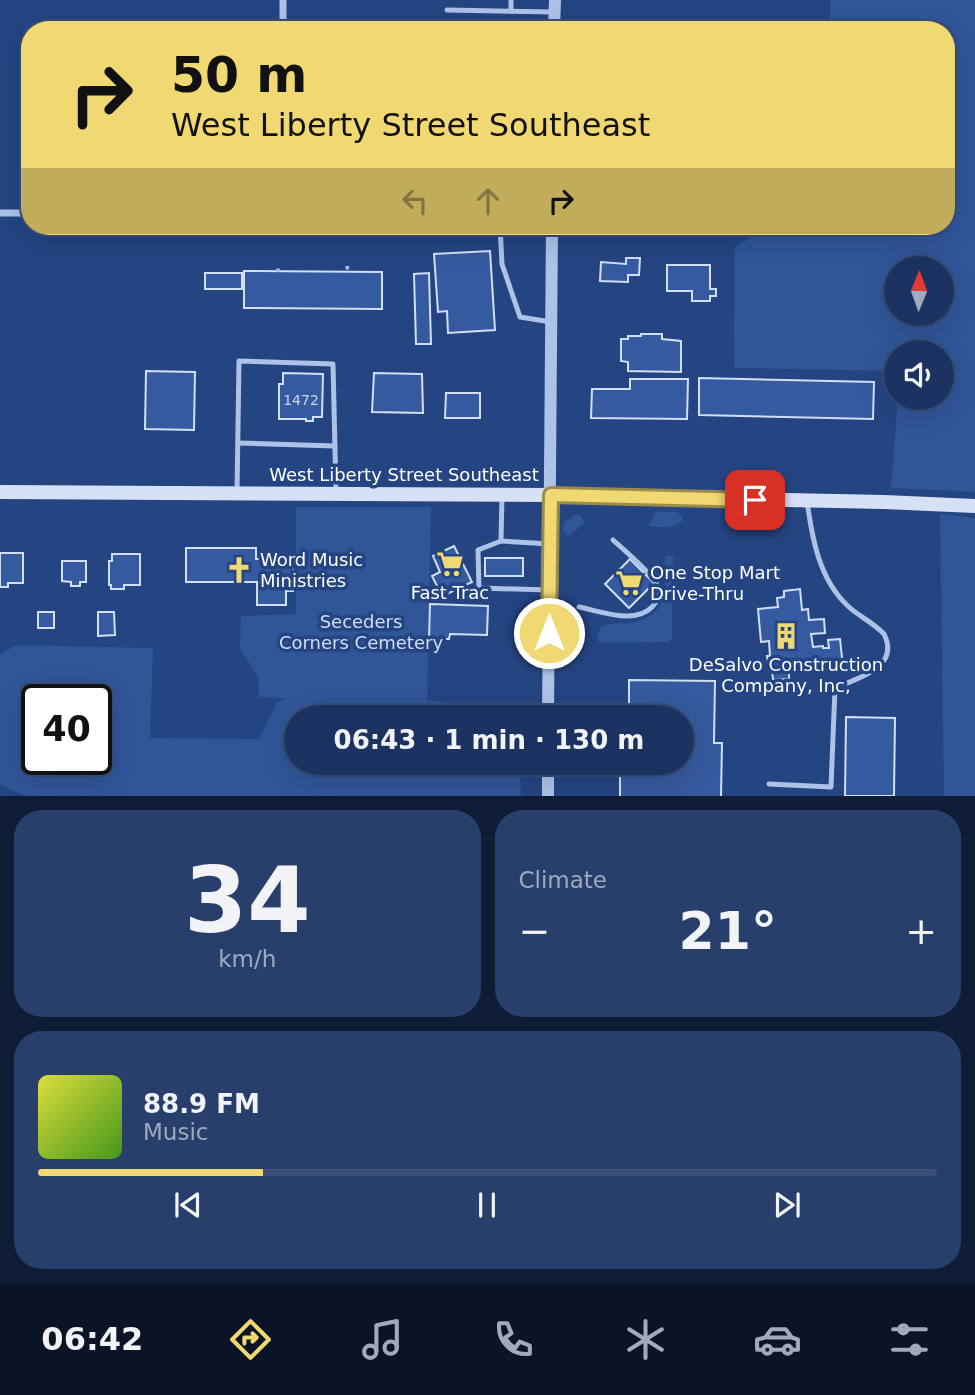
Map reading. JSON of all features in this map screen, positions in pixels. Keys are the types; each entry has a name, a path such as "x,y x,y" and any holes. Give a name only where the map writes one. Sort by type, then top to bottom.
{"main road":[{"name":"West Liberty Street Southeast","path":"0,492 551,495 975,506"}],"street":[{"path":"283,0 283,21"},
{"path":"0,213 21,214"},
{"path":"548,705 552,235"},
{"path":"548,775 548,796"}],"lane":[{"path":"511,0 511,11"},
{"path":"447,10 511,11 555,6"},
{"path":"500,235 502,264 520,317 551,322"},
{"path":"237,493 239,361 333,364 336,494"},
{"path":"238,443 335,446"},
{"path":"501,541 502,495"},
{"path":"769,784 831,787 835,688 874,671 884,662 887,651 884,634 848,606 835,593 825,576 815,544 807,500"},
{"path":"579,607 628,616 645,612 657,600 659,592 656,583 613,540"},
{"path":"549,590 479,588 478,550 501,541 550,544"}],"path":[{"path":"347,266 348,272"}],"green space":[{"path":"830,0 975,0 975,492 891,488 897,410 954,410 954,340 884,340 884,371 734,368 735,247 753,235 955,235 955,21 830,21"},
{"name":"Seceders Corners Cemetery","path":"296,507 431,507 427,700 468,705 284,705 284,775 520,775 521,796 30,796 10,790 0,783 0,655 16,645 153,648 150,738 259,739 277,703 285,698 259,697 258,677 240,648 241,616 296,614"},
{"path":"677,512 682,516 682,521 670,526 648,526 655,513"},
{"path":"577,514 585,523 568,536 563,532 564,522"},
{"path":"940,514 975,518 975,796 944,796"},
{"path":"665,556 673,556 672,639 668,642 599,643 597,635 602,626 643,619 659,607 665,590"}],"building":[{"path":"490,251 495,330 448,333 447,311 438,312 434,254"},
{"path":"626,258 640,258 639,275 628,275 628,282 600,281 601,262 626,264"},
{"path":"667,265 710,265 710,289 716,289 716,296 710,296 710,301 692,301 692,291 667,291"},
{"path":"244,271 382,272 382,309 244,308"},
{"path":"205,273 242,273 242,289 205,289"},
{"path":"429,273 431,344 416,344 414,274"},
{"path":"641,334 662,334 662,339 681,341 681,372 628,371 628,362 621,361 621,339"},
{"path":"146,371 195,372 194,430 145,429"},
{"path":"283,373 323,374 322,417 313,417 313,421 279,419 279,384 283,384"},
{"path":"374,373 422,374 423,413 372,412"},
{"path":"699,378 874,382 873,419 699,415"},
{"path":"630,379 688,379 687,419 591,418 592,389 630,389"},
{"path":"446,393 480,393 480,418 445,418"},
{"name":"Fast Trac","path":"454,546 472,582 441,594 432,576 440,572 433,556"},
{"name":"Word Music Ministries","path":"186,548 256,548 256,559 293,559 293,591 286,591 286,605 257,605 257,582 186,582"},
{"path":"0,553 23,553 23,583 8,583 8,587 0,587"},
{"path":"112,554 140,554 140,585 124,585 124,589 111,589 109,561 112,561"},
{"path":"485,558 523,558 523,576 485,576"},
{"name":"One Stop Mart Drive-Thru","path":"630,559 654,583 629,608 605,584"},
{"path":"62,561 86,561 86,582 80,582 80,586 71,586 71,582 62,581"},
{"name":"DeSalvo Construction Company, Inc,","path":"800,589 802,610 808,609 809,620 824,619 825,633 811,634 813,647 829,648 828,640 840,639 843,667 789,672 789,679 773,680 767,656 770,656 769,641 761,642 758,609 778,607 777,598 784,597 784,591"},
{"path":"430,604 488,606 487,635 450,634 449,639 429,639"},
{"path":"38,612 54,612 54,628 38,628"},
{"path":"98,612 114,612 115,635 98,636"},
{"path":"629,680 715,681 714,743 722,743 721,796 620,796 620,775 694,775 694,705 629,705"},
{"path":"846,717 895,718 894,796 845,796"}],"place":[{"name":"Fast Trac","path":"450,564"},
{"name":"Word Music Ministries","path":"239,570"},
{"name":"One Stop Mart Drive-Thru","path":"629,583"},
{"name":"DeSalvo Construction Company, Inc,","path":"786,636"}],"route":[{"path":"549,633 551,495 755,500"}]}
